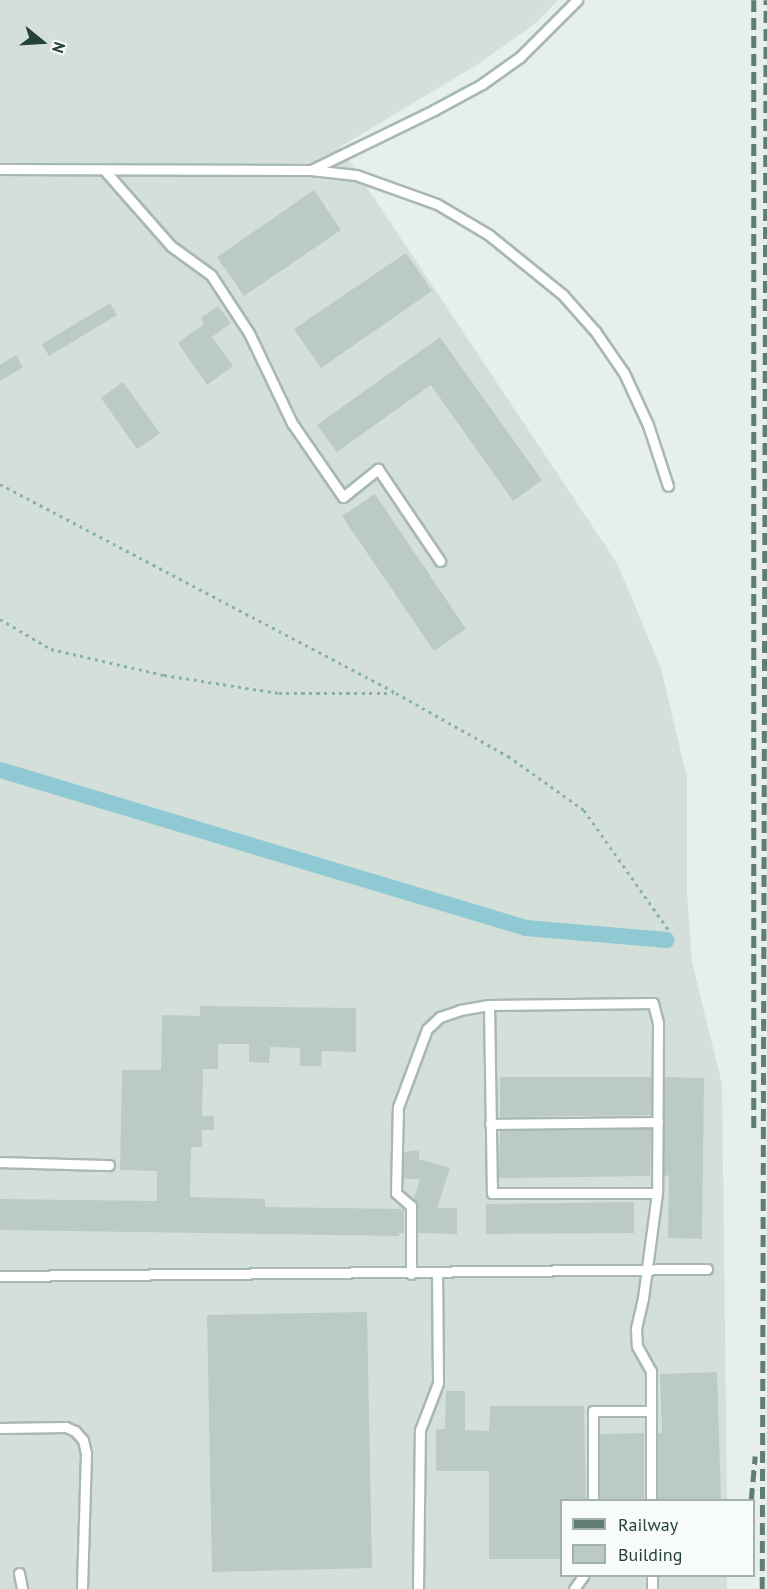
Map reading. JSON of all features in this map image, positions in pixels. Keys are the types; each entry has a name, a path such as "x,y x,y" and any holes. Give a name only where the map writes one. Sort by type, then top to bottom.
{"lane":[{"path":"310,170 482,84 520,57 577,0"},
{"path":"0,169 310,170 356,175 437,204 489,235 562,295 596,331 624,373 648,425 668,486"},
{"path":"106,171 171,246 211,275 249,333 292,423 343,497 378,469 440,561"},
{"path":"411,1274 411,1206 396,1193 398,1107 428,1029 440,1017 460,1010 489,1005 653,1003 658,1023 657,1193 636,1329 637,1346 651,1371 651,1499"},
{"path":"489,1005 492,1193 657,1193"},
{"path":"490,1124 658,1122"},
{"path":"0,1162 109,1165"},
{"path":"0,1276 646,1272 707,1269"},
{"path":"418,1589 420,1430 438,1383 437,1274"},
{"path":"593,1499 593,1411 651,1411"},
{"path":"0,1428 66,1427 75,1431 83,1440 86,1453 82,1589"},
{"path":"19,1573 22,1589"}],"path":[{"path":"0,484 396,693 508,756 584,810 668,929"},
{"path":"0,619 51,649 164,675 279,693 396,693"}],"shaded area":[{"path":"0,0 558,0 536,23 480,63 340,147 617,563 661,668 687,778 687,891 692,962 722,1084 727,1499 560,1499 560,1577 727,1577 727,1589 0,1589"}],"building":[{"path":"314,190 341,230 244,296 217,257"},
{"path":"406,253 432,291 321,368 294,329"},
{"path":"110,303 117,315 49,356 42,344"},
{"path":"218,306 231,323 212,337 233,366 207,385 178,343 204,324 201,318"},
{"path":"440,337 542,480 513,501 431,385 337,452 317,425"},
{"path":"16,355 23,367 0,381 0,365"},
{"path":"123,382 160,433 137,449 101,398"},
{"path":"375,494 466,629 434,651 342,516"},
{"path":"200,1006 356,1008 356,1052 322,1051 321,1066 300,1066 300,1048 270,1047 269,1063 249,1062 249,1044 218,1044 218,1069 203,1069 202,1116 214,1116 214,1130 202,1130 202,1147 191,1147 190,1197 265,1199 265,1207 404,1209 404,1233 399,1233 399,1236 0,1230 0,1199 157,1201 157,1171 120,1170 122,1070 161,1070 162,1015 200,1016"},
{"path":"500,1077 651,1077 651,1115 500,1117"},
{"path":"664,1077 704,1078 702,1239 668,1238 669,1175 664,1176"},
{"path":"651,1129 650,1176 499,1178 500,1131"},
{"path":"419,1150 419,1159 450,1168 437,1208 457,1208 457,1234 418,1233 418,1206 414,1199 420,1179 404,1179 404,1152"},
{"path":"634,1202 634,1233 486,1234 486,1204"},
{"path":"367,1312 372,1568 212,1572 207,1315"},
{"path":"717,1372 721,1499 658,1499 658,1433 662,1433 660,1374"},
{"path":"446,1391 465,1391 465,1430 489,1431 490,1406 584,1406 586,1499 560,1499 560,1559 489,1559 489,1471 436,1471 436,1429 445,1429"},
{"path":"644,1433 644,1499 600,1499 600,1434"}],"waterway":[{"path":"0,770 526,928 666,940"}],"railway":[{"path":"754,0 754,1131"},
{"path":"762,1589 766,0"},
{"path":"751,1499 755,1456"}]}
